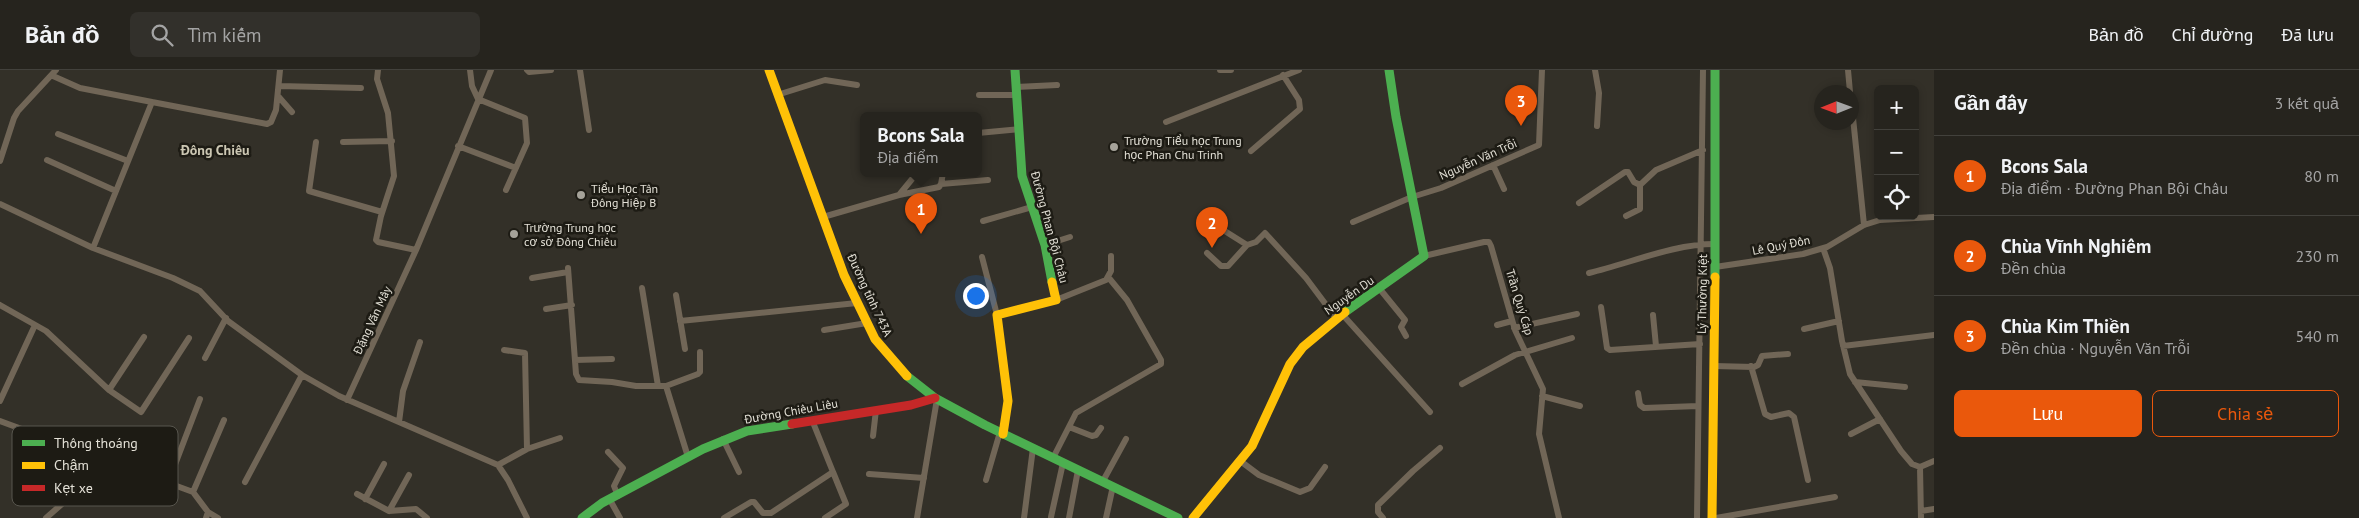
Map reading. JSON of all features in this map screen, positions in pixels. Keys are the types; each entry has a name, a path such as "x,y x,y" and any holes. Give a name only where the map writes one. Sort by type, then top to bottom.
{"street":[{"path":"0,161 18,111 55,73 80,88 267,124 271,122 275,114 280,70"},
{"path":"378,70 377,79 388,113 394,176 382,212 378,242 416,250"},
{"path":"470,70 472,86 478,98 525,118 527,143 506,190"},
{"name":"Đặng Văn Mây","path":"347,400 416,250 490,70"},
{"path":"527,70 529,72 551,70"},
{"path":"580,70 589,130"},
{"name":"Đường tỉnh 743A","path":"769,70 844,275 867,324 881,348 896,365 936,398 1001,433 1178,518"},
{"name":"Đường Phan Bội Châu","path":"997,316 1056,300 1045,245 1022,176 1015,70"},
{"path":"1220,70 1230,70"},
{"path":"1390,70 1396,117 1424,256"},
{"name":"Nguyễn Văn Trỗi","path":"1353,222 1412,197 1441,188 1539,144 1542,70"},
{"path":"1595,70 1599,93 1597,126"},
{"path":"1697,518 1703,70"},
{"name":"Lý Thường Kiệt","path":"1712,518 1716,267 1715,70"},
{"path":"1848,70 1849,85"},
{"path":"1166,122 1296,71"},
{"path":"1251,151 1300,109 1299,100 1284,75"},
{"path":"777,95 825,80 857,85"},
{"path":"979,95 1057,84"},
{"path":"279,86 361,88"},
{"path":"278,96 292,112"},
{"path":"94,248 152,102"},
{"path":"982,133 1020,130"},
{"path":"1854,130 1864,224"},
{"path":"58,134 128,161"},
{"path":"343,142 392,141"},
{"path":"316,142 309,191 382,212"},
{"path":"458,146 516,168"},
{"path":"1626,216 1640,209 1640,185 1656,170 1702,150"},
{"path":"47,160 116,191"},
{"path":"1493,164 1504,189"},
{"path":"1579,203 1625,172 1628,172 1634,182 1640,185"},
{"path":"899,195 914,177"},
{"path":"941,184 942,177"},
{"path":"823,217 899,195 939,187 941,184 988,180"},
{"path":"0,204 94,248 173,278 200,291 226,318 302,376 347,400 498,465 508,480 527,518"},
{"path":"983,221 1032,207"},
{"name":"Lê Quý Đôn","path":"1716,267 1777,259 1823,248 1864,224 1880,220 1934,217"},
{"path":"1220,228 1247,245"},
{"path":"1206,253 1221,266 1228,266 1247,245 1256,242 1265,233 1339,316 1430,412"},
{"path":"1045,245 1070,237"},
{"name":"Trần Quý Cáp","path":"1424,256 1489,242 1513,324 1524,352 1541,383 1540,434 1549,483 1559,518"},
{"path":"1589,273 1702,244 1715,244"},
{"path":"1823,248 1830,268 1843,346 1850,374 1901,451 1912,464 1920,468"},
{"path":"1053,458 1076,414 1161,364 1161,360 1127,300 1109,278 1111,256"},
{"name":"Nguyễn Du","path":"1193,518 1252,446 1290,364 1303,347 1339,316 1424,256"},
{"path":"982,257 997,316 1008,401 1001,433 986,480"},
{"path":"532,278 568,270 575,360 579,380 636,386 666,386 698,374 700,372 700,352"},
{"path":"1056,300 1109,278"},
{"path":"642,288 658,386"},
{"path":"1379,288 1404,320 1401,327 1406,336"},
{"path":"676,295 685,349"},
{"path":"680,321 857,303"},
{"path":"0,305 35,325 69,351 109,390 141,412 189,338"},
{"path":"546,309 572,305"},
{"path":"1600,307 1610,350 1700,344"},
{"path":"1497,325 1576,314"},
{"path":"1653,315 1656,346"},
{"path":"205,358 226,318"},
{"path":"1804,329 1839,321"},
{"path":"824,330 867,324"},
{"path":"0,401 35,325"},
{"path":"1843,346 1934,335"},
{"path":"109,390 144,337"},
{"path":"1462,384 1502,361 1524,352 1572,338"},
{"path":"399,422 403,391 420,342"},
{"path":"504,350 525,352 527,449"},
{"path":"1714,366 1758,365 1762,356 1788,354"},
{"path":"575,360 612,359"},
{"path":"1751,366 1765,414 1771,417 1789,413 1794,416 1808,480"},
{"path":"245,482 302,376"},
{"path":"1855,382 1905,387"},
{"path":"666,386 688,457"},
{"path":"1638,393 1640,405 1644,408 1698,406"},
{"path":"1542,396 1580,406"},
{"path":"917,518 936,398"},
{"name":"Đường Chiêu Liêu","path":"582,518 614,498 722,439 747,431 912,405 936,398"},
{"path":"178,457 200,399"},
{"path":"873,436 876,410"},
{"path":"1851,434 1880,419"},
{"path":"0,420 15,426"},
{"path":"193,492 224,420"},
{"path":"812,420 846,504 824,518"},
{"path":"1069,427 1092,436 1096,435 1101,428"},
{"path":"498,465 527,449 560,438"},
{"path":"722,439 739,472"},
{"path":"1103,481 1126,439"},
{"path":"1024,518 1033,448"},
{"path":"1383,518 1378,512 1378,505 1412,471 1440,448"},
{"path":"608,452 623,468 614,486 614,498 620,518"},
{"path":"1239,460 1264,477 1300,492 1310,488 1325,467"},
{"path":"1920,468 1934,460"},
{"path":"1051,517 1063,463"},
{"path":"365,498 384,464"},
{"path":"1920,468 1921,515 1934,509"},
{"path":"1069,518 1078,470"},
{"path":"724,518 751,502 754,502 763,513 770,513 833,472"},
{"path":"869,474 924,478"},
{"path":"389,511 409,475"},
{"path":"1106,518 1113,486"},
{"path":"178,487 193,492 207,515 218,518"},
{"path":"357,494 389,511 416,509 427,518"},
{"path":"1716,518 1834,497"},
{"path":"46,518 59,506"}],"traffic: fast":[{"path":"1015,70 1022,176 1045,245 1052,282"},
{"path":"1345,312 1424,256 1396,117 1389,70"},
{"path":"1715,70 1715,277"},
{"path":"907,376 935,398 985,425 1178,518"},
{"path":"582,518 602,503 703,449 747,431 792,424"}],"traffic: slow":[{"path":"769,70 844,275 875,339 907,376"},
{"path":"1712,518 1715,277"},
{"path":"1003,434 1008,401 997,315 1056,300 1052,282"},
{"path":"1193,518 1252,446 1290,364 1303,347 1345,312"}],"traffic: jam":[{"path":"792,424 911,405 935,398"}],"place":[{"name":"Chùa Kim Thiền","path":"1521,126"},
{"name":"Trường Tiểu học Trung học Phan Chu Trinh","path":"1114,147"},
{"name":"Tiểu Học Tân Đông Hiệp B","path":"581,195"},
{"name":"Trường Trung học cơ sở Đông Chiêu","path":"514,234"},
{"name":"Bcons Sala","path":"921,234"},
{"name":"Chùa Vĩnh Nghiêm","path":"1212,248"}],"district":[{"name":"Đông Chiêu","path":"215,150"}]}
